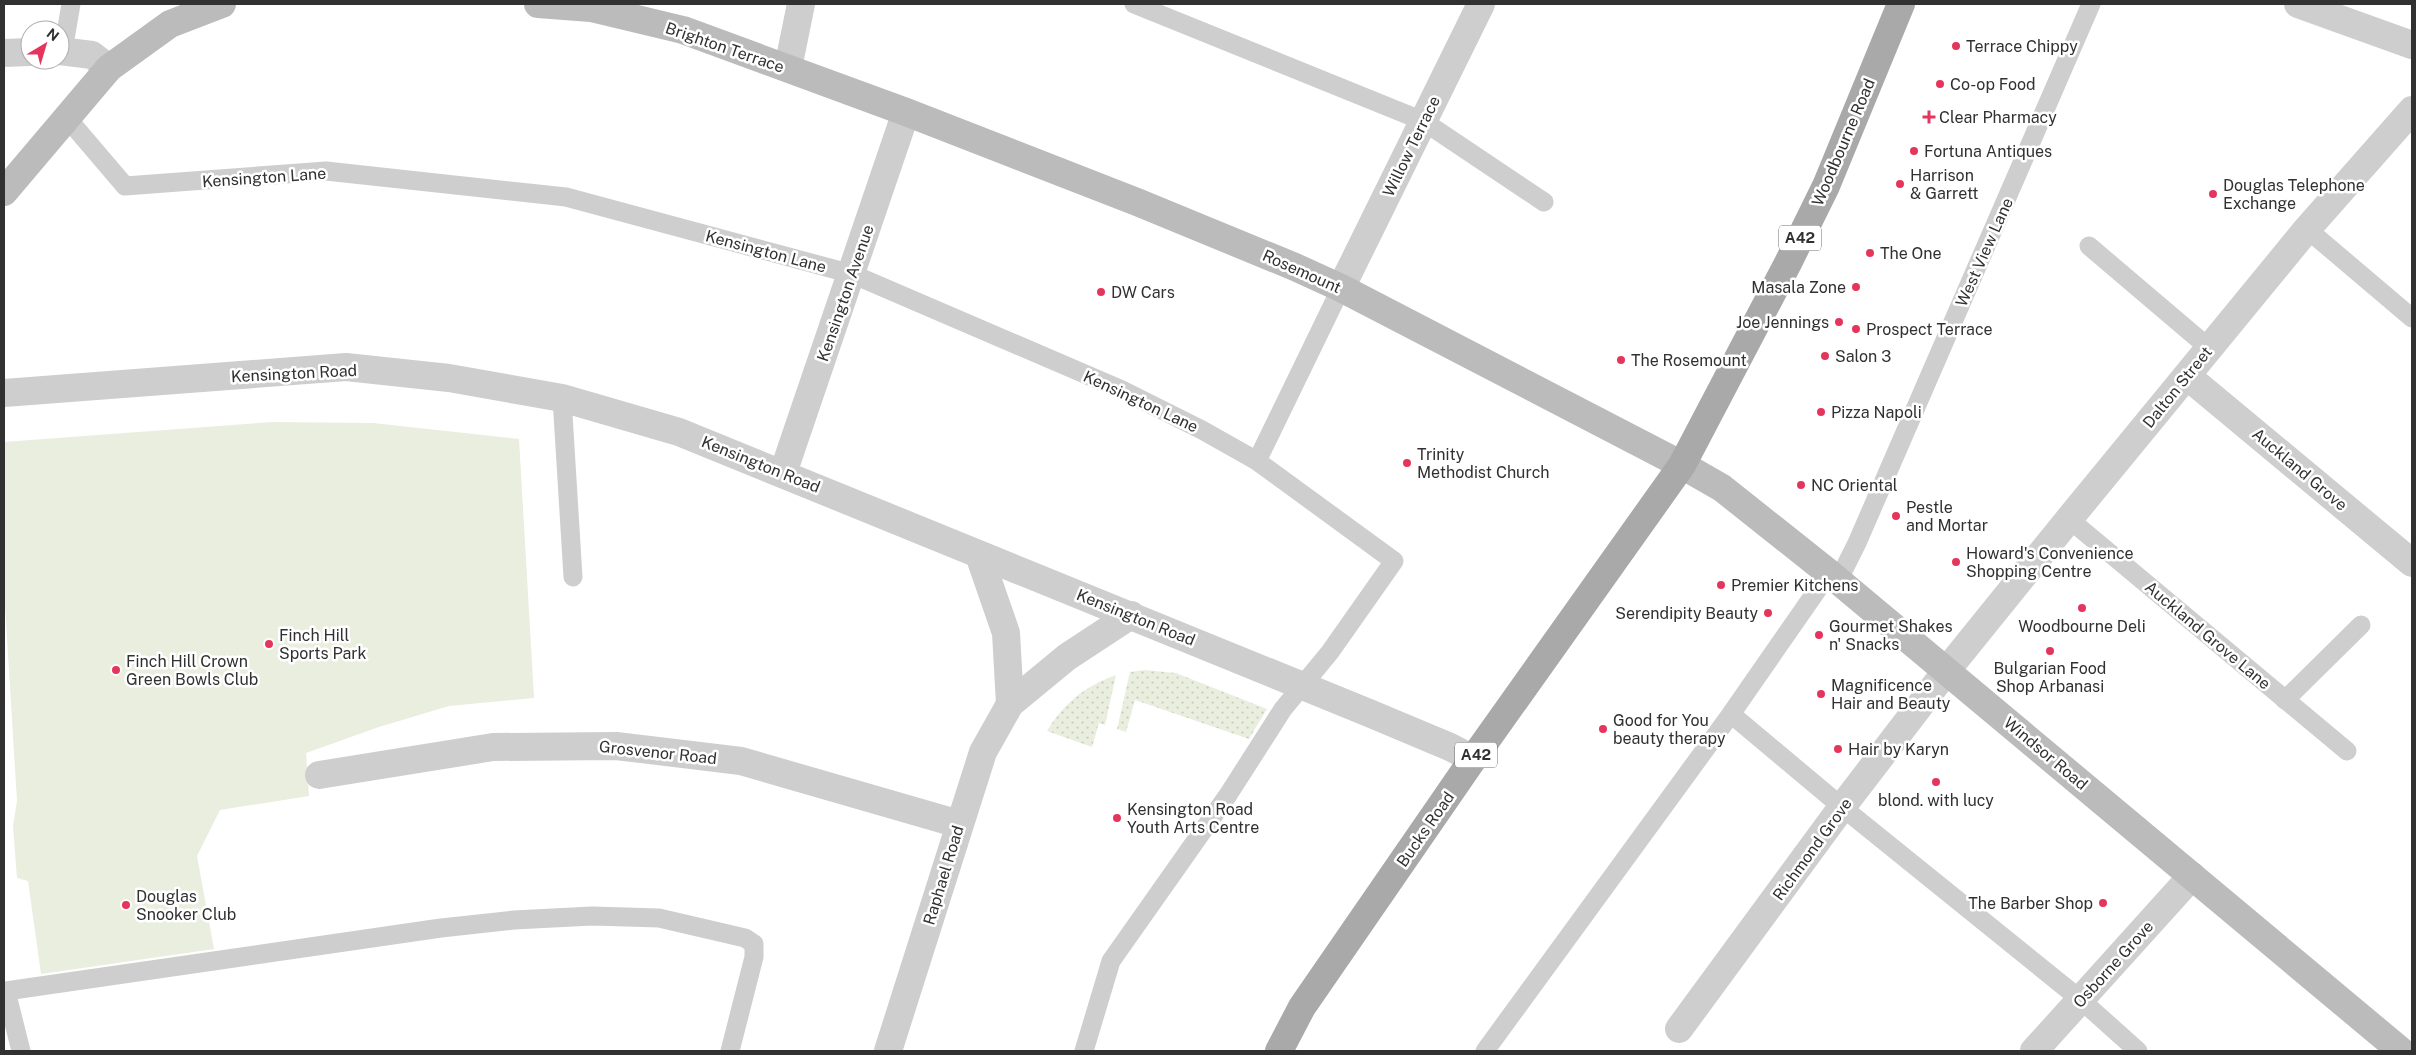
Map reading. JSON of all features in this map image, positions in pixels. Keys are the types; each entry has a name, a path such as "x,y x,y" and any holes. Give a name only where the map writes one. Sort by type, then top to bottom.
{"main road":[{"path":"4,192 109,68 170,24 222,4"},
{"name":"Brighton Terrace","path":"538,4 591,8 683,30 906,112"},
{"name":"Woodbourne Road","path":"1682,465 1788,264 1826,186 1901,4"},
{"name":"Rosemount","path":"906,112 1137,202 1341,288 1682,465"},
{"name":"Windsor Road","path":"1682,465 1730,494 1834,577 2401,1051"},
{"name":"Bucks Road","path":"1279,1051 1302,1006 1473,759 1682,465"}],"street":[{"path":"788,68 801,4"},
{"name":"Willow Terrace","path":"1341,288 1481,4"},
{"path":"2298,4 2359,14 2412,45"},
{"path":"4,53 20,52"},
{"path":"70,52 92,55 109,68"},
{"name":"Dalton Street","path":"1947,670 2068,519 2307,229 2412,110"},
{"name":"Kensington Avenue","path":"783,473 906,112"},
{"name":"Kensington Road","path":"4,393 346,367 449,378 562,398 679,432 783,473 1303,686 1438,742 1473,759"},
{"name":"Auckland Grove","path":"2187,376 2412,563"},
{"path":"979,554 1006,633 1010,704"},
{"name":"Raphael Road","path":"888,1051 983,752 1010,704 1067,657 1131,615"},
{"name":"Richmond Grove","path":"1679,1029 1842,807 1947,670"},
{"name":"Grosvenor Road","path":"319,775 493,747 616,746 741,761 959,824"},
{"name":"Osborne Grove","path":"2034,1051 2192,876"}],"lane":[{"path":"68,20 72,4"},
{"path":"1134,4 1423,121 1544,202"},
{"name":"West View Lane","path":"1484,1051 1834,577 1857,543 2092,4"},
{"name":"Kensington Lane","path":"67,118 125,186 326,171 566,197 852,274 1122,390 1202,430 1257,461 1394,561 1330,652 1303,686"},
{"path":"2307,229 2412,318"},
{"path":"2089,246 2209,348"},
{"path":"1257,461 1341,288"},
{"path":"562,398 573,577"},
{"name":"Auckland Grove Lane","path":"2068,519 2347,751"},
{"path":"2285,700 2360,625"},
{"path":"1084,1051 1111,961 1228,795 1283,710 1303,686"},
{"path":"1731,714 1842,807 2081,1000 2138,1051"},
{"path":"21,1051 6,991 441,928 592,916 658,918 745,938 754,944 754,957 730,1051"}],"shaded area":[{"name":"Finch Hill Sports Park","path":"272,422 373,423 519,439 534,698 449,706 379,727 306,753 309,796 220,810 197,856 214,949 41,974 28,881 17,878 13,826 17,801 4,589 4,442"},
{"path":"1145,670 1176,673 1267,709 1249,739 1135,700 1126,732 1117,729 1130,672"},
{"path":"1116,675 1105,725 1099,723 1092,747 1047,731 1061,712 1076,697 1095,684"}],"place":[{"name":"Terrace Chippy","path":"1956,46"},
{"name":"Co-op Food","path":"1940,84"},
{"name":"Clear Pharmacy","path":"1929,117"},
{"name":"Fortuna Antiques","path":"1914,151"},
{"name":"Harrison & Garrett","path":"1900,184"},
{"name":"Douglas Telephone Exchange","path":"2213,194"},
{"name":"The One","path":"1870,253"},
{"name":"Masala Zone","path":"1856,287"},
{"name":"DW Cars","path":"1101,292"},
{"name":"Joe Jennings","path":"1839,322"},
{"name":"Prospect Terrace","path":"1856,329"},
{"name":"Salon 3","path":"1825,356"},
{"name":"The Rosemount","path":"1621,360"},
{"name":"Pizza Napoli","path":"1821,412"},
{"name":"Trinity Methodist Church","path":"1407,463"},
{"name":"NC Oriental","path":"1801,485"},
{"name":"Pestle and Mortar","path":"1896,516"},
{"name":"Howard's Convenience Shopping Centre","path":"1956,562"},
{"name":"Premier Kitchens","path":"1721,585"},
{"name":"Woodbourne Deli","path":"2082,608"},
{"name":"Serendipity Beauty","path":"1768,613"},
{"name":"Gourmet Shakes n' Snacks","path":"1819,635"},
{"name":"Finch Hill Sports Park","path":"269,644"},
{"name":"Bulgarian Food Shop Arbanasi","path":"2050,651"},
{"name":"Finch Hill Crown Green Bowls Club","path":"116,670"},
{"name":"Magnificence Hair and Beauty","path":"1821,694"},
{"name":"Good for You beauty therapy","path":"1603,729"},
{"name":"Hair by Karyn","path":"1838,749"},
{"name":"blond. with lucy","path":"1936,782"},
{"name":"Kensington Road Youth Arts Centre","path":"1117,818"},
{"name":"The Barber Shop","path":"2103,903"},
{"name":"Douglas Snooker Club","path":"126,905"}]}
